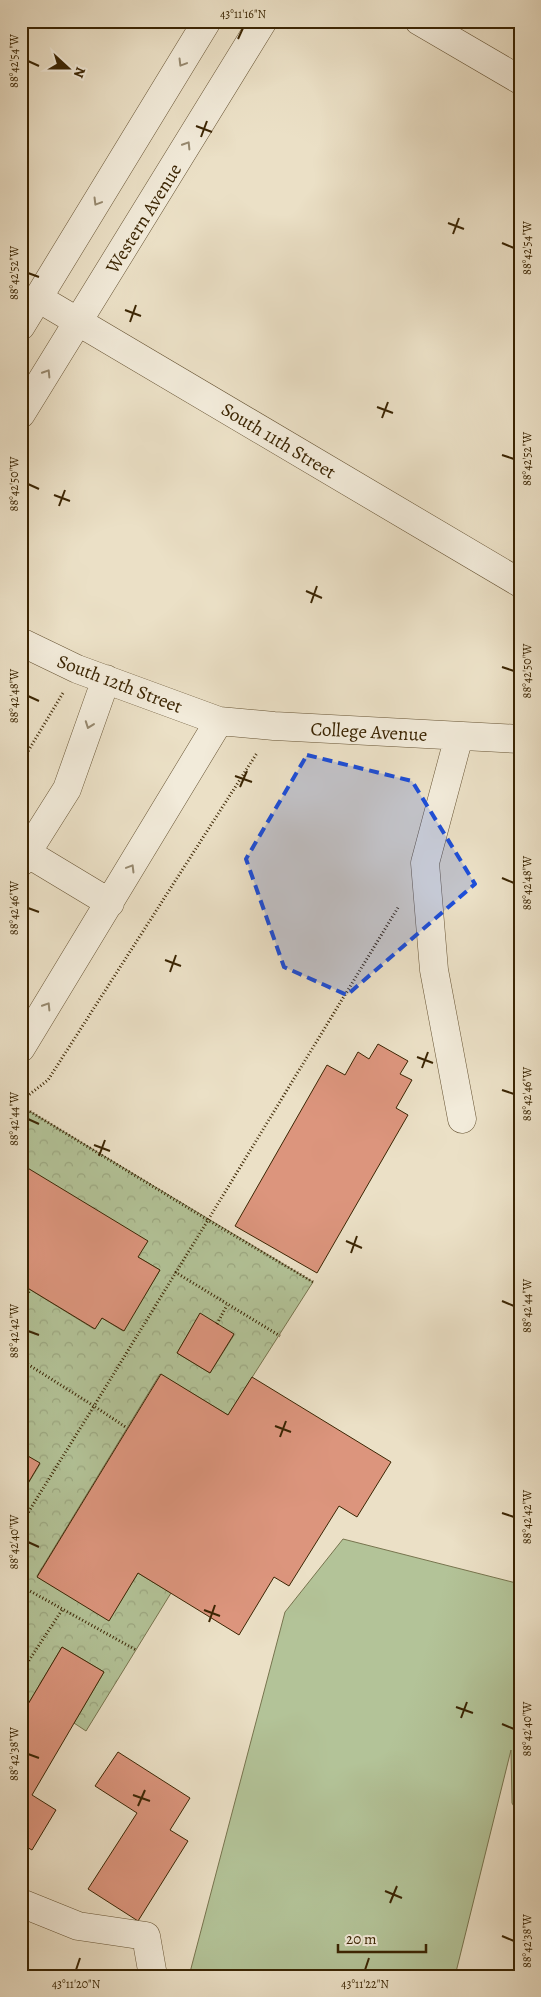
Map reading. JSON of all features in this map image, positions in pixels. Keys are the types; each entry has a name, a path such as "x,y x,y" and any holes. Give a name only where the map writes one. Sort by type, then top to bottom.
{"street":[{"path":"21,326 207,21"},
{"name":"Western Avenue","path":"21,414 263,21"},
{"path":"419,21 520,80"},
{"name":"South 11th Street","path":"38,298 520,583"},
{"name":"South 12th Street","path":"21,642 78,668 219,721"},
{"path":"106,679 67,789 24,858 110,903"},
{"path":"21,1048 219,721"},
{"name":"College Avenue","path":"219,721 274,726 520,739"},
{"path":"459,736 426,863 434,970 462,1119"},
{"path":"21,1903 78,1926 146,1936 153,1976"}],"path":[{"path":"21,763 78,668"},
{"path":"21,1101 48,1080 274,726"},
{"path":"21,1524 400,906"},
{"path":"21,1106 313,1282"},
{"path":"175,1272 280,1336"},
{"path":"21,1304 30,1290"},
{"path":"217,1324 227,1304"},
{"path":"21,1360 127,1428"},
{"path":"21,1586 136,1650"},
{"path":"21,1676 26,1665 62,1610"},
{"path":"21,1662 26,1665"}],"highlighted area":[{"path":"307,755 412,781 475,884 347,995 284,967 246,859"}],"green space":[{"path":"21,1106 313,1282 228,1415 160,1374 37,1576 109,1620 138,1573 171,1593 86,1731 74,1723 104,1672 62,1647 21,1716 21,1495 40,1464 21,1452 21,1284 94,1329 102,1318 123,1331 160,1270 138,1257 26,1167 21,1174","holes":["200,1314 234,1335 210,1373 177,1353"]},
{"path":"343,1539 520,1584 520,1817 512,1803 511,1750 455,1976 189,1976 285,1612"}],"building":[{"path":"378,1044 408,1061 400,1074 412,1080 396,1108 408,1115 317,1273 235,1226 327,1065 345,1075 358,1052 369,1059"},
{"path":"26,1167 148,1241 138,1257 160,1270 124,1331 102,1318 95,1329 21,1284 21,1174"},
{"path":"200,1313 234,1334 210,1373 177,1353"},
{"path":"161,1374 228,1415 252,1377 391,1462 357,1517 339,1506 289,1586 274,1577 239,1635 138,1573 109,1621 37,1577"},
{"path":"21,1452 40,1463 21,1495"},
{"path":"62,1647 104,1672 32,1795 56,1810 32,1850 21,1844 21,1716"},
{"path":"118,1752 190,1798 170,1830 188,1841 138,1921 88,1889 137,1813 95,1786"}]}
